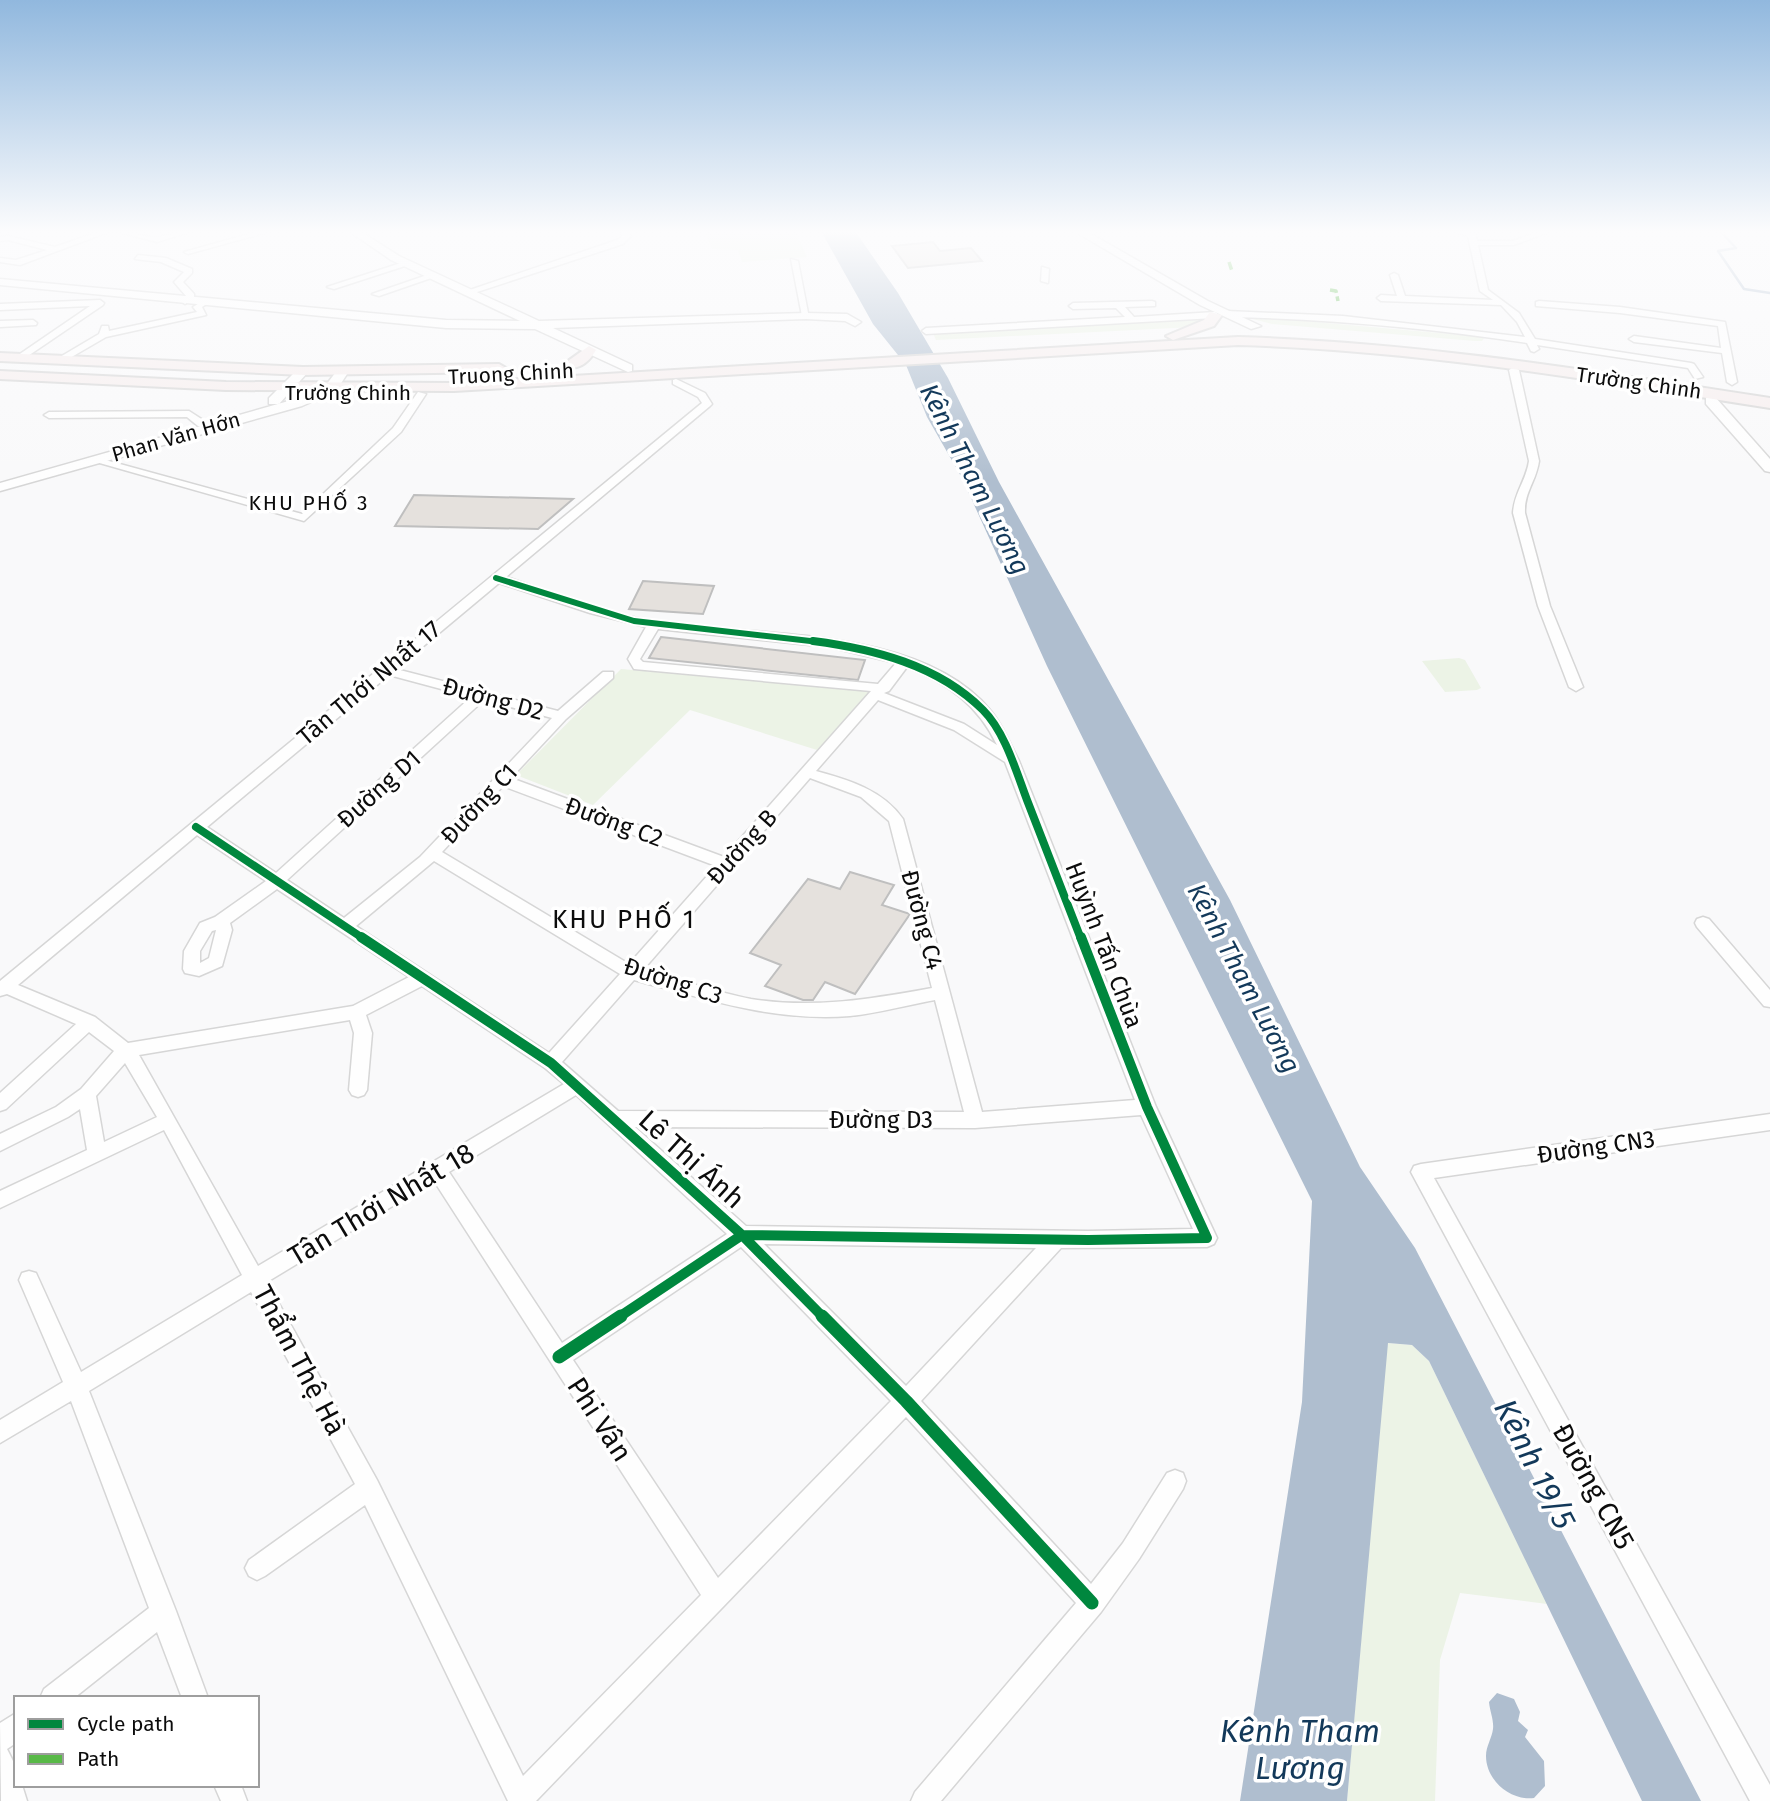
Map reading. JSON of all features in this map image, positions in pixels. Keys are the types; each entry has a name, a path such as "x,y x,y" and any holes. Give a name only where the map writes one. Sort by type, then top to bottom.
{"main road":[{"path":"328,315 389,321 538,325 806,316 847,318 855,322"},
{"path":"517,315 589,350 628,363"},
{"path":"1216,315 1230,330"},
{"path":"1172,337 1197,328"},
{"name":"Trường Chinh","path":"962,354 1062,347 1197,328 1230,330 1704,389 1770,403"},
{"path":"1062,347 1230,330"},
{"name":"Trường Chinh","path":"962,354 1230,330 1367,331 1533,346 1704,389"},
{"name":"Trường Chinh","path":"1260,332 1368,352 1514,370 1732,393 1770,393"},
{"path":"573,364 585,357 589,350"},
{"path":"862,359 962,354"},
{"path":"669,359 862,359 962,354"},
{"name":"Trường Chinh","path":"0,357 294,382 334,383 517,367"},
{"name":"Trường Chinh","path":"0,382 294,382 423,391 676,382 862,359"},
{"name":"Truong Chinh","path":"334,383 628,363 862,359"},
{"name":"Truong Chinh","path":"423,391 862,359"},
{"path":"552,365 628,363"},
{"path":"0,365 294,382"},
{"path":"0,375 294,382"},
{"name":"Phan Văn Hớn","path":"0,481 265,406 294,382"},
{"name":"Phan Văn Hớn","path":"0,487 94,460 334,383"},
{"name":"Trường Chinh","path":"1732,393 1770,387"},
{"path":"1704,389 1770,468"},
{"path":"1732,393 1745,423 1770,451"},
{"name":"Trường Chinh","path":"1732,393 1770,411"},
{"path":"1745,423 1746,417 1751,414 1770,411"}],"street":[{"path":"19,358 82,315"},
{"path":"60,360 103,335 194,315"},
{"path":"1127,315 1133,321"},
{"path":"1517,315 1525,323 1533,346"},
{"path":"1656,315 1722,324 1731,362 1732,393"},
{"path":"103,335 103,329 121,320"},
{"name":"Trường Chinh","path":"926,331 1133,321 1230,330"},
{"path":"0,324 33,323"},
{"path":"1634,339 1727,351"},
{"path":"1514,370 1534,461 1532,475 1519,496 1519,513 1544,606 1576,687"},
{"name":"Tân Thới Nhất 17","path":"2,988 707,404 702,395 676,382"},
{"path":"94,460 304,518 397,430 423,391"},
{"path":"49,415 190,414 202,424"},
{"name":"Huỳnh Tấn Chùa","path":"496,578 607,614 654,625 874,650 943,678 984,711 1012,761 1147,1107 1207,1238 742,1236"},
{"path":"654,625 634,659 639,666 881,692 959,727 1012,761"},
{"name":"Đường B","path":"551,1063 881,692 905,661"},
{"name":"Đường D2","path":"385,670 561,716"},
{"name":"Đường C1","path":"345,926 433,853 561,716 608,675"},
{"name":"Đường D1","path":"277,881 480,696"},
{"name":"Đường C4","path":"808,773 864,790 880,800 895,819 975,1120"},
{"name":"Đường C2","path":"501,780 727,864"},
{"name":"Lê Thị Ánh","path":"196,827 551,1063 577,1085 742,1236 906,1401 1092,1602"},
{"name":"Đường C3","path":"433,853 631,972 751,1004 801,1010 852,1009 941,993"},
{"path":"221,920 277,881"},
{"path":"1703,923 1770,1002"},
{"path":"0,1143 62,1112 87,1094 127,1050 356,1012 422,978"},
{"name":"Thẩm Thệ Hà","path":"2,988 89,1022 127,1050 257,1279 369,1488 521,1800"},
{"path":"356,1012 363,1033 358,1090"},
{"path":"0,1104 89,1022"},
{"name":"Tân Thới Nhất 18","path":"0,1432 577,1085"},
{"path":"87,1094 97,1154"},
{"name":"Đường D3","path":"614,1119 975,1120 1147,1107"},
{"path":"0,1200 168,1120"},
{"name":"Đường CN3","path":"1422,1172 1770,1122"},
{"name":"Phi Vân","path":"437,1170 717,1598"},
{"name":"Đường CN5","path":"1422,1172 1764,1801"},
{"path":"559,1357 742,1236"},
{"path":"521,1800 906,1401 1057,1239"},
{"path":"29,1280 77,1388 194,1696"},
{"path":"924,1801 1092,1602 1131,1552 1175,1481"},
{"path":"257,1569 369,1488"},
{"path":"56,1696 164,1611"},
{"path":"0,1759 14,1801"}],"shaded area":[{"path":"1237,315 1485,337 1482,341 1475,341 1272,324"},
{"path":"1199,320 1203,323 1194,327 936,340 933,333"},
{"path":"1459,658 1465,660 1481,688 1445,692 1422,661"},
{"path":"621,669 876,691 817,750 690,710 593,805 516,775"},
{"path":"1387,1343 1412,1345 1429,1361 1547,1604 1460,1593 1440,1660 1435,1801 1347,1801"}],"water":[{"name":"Kênh Tham Lương","path":"868,315 911,315 948,378 999,482 1230,900 1360,1167 1415,1248 1701,1801 1642,1801 1429,1361 1412,1345 1388,1343 1347,1801 1240,1801 1302,1402 1312,1201 1047,666 962,478 927,417 906,365"},
{"path":"1497,1693 1514,1699 1520,1712 1518,1721 1528,1730 1525,1737 1544,1761 1545,1786 1534,1798 1508,1792 1495,1781 1487,1765 1486,1752 1493,1726 1489,1702"}],"building":[{"path":"414,495 573,499 538,529 395,526"},
{"path":"643,581 714,586 703,614 629,609"},
{"path":"661,637 865,660 858,680 649,658"},
{"path":"850,872 894,885 882,905 910,914 855,994 825,982 813,1000 803,1000 765,986 781,965 750,953 808,879 840,889"}],"cycle path":[{"path":"496,578 614,616 654,625 829,643 873,652 914,665 952,684 983,710 1012,761 1147,1107 1207,1238 1088,1240 742,1235 559,1357"},
{"path":"196,827 551,1063 577,1085 742,1235 906,1401 1092,1603"}],"district":[{"name":"KHU PHỐ 3","path":"309,503"},
{"name":"KHU PHỐ 1","path":"624,919"}],"water label":[{"name":"Kênh 19/5","path":"1535,1464"}]}
